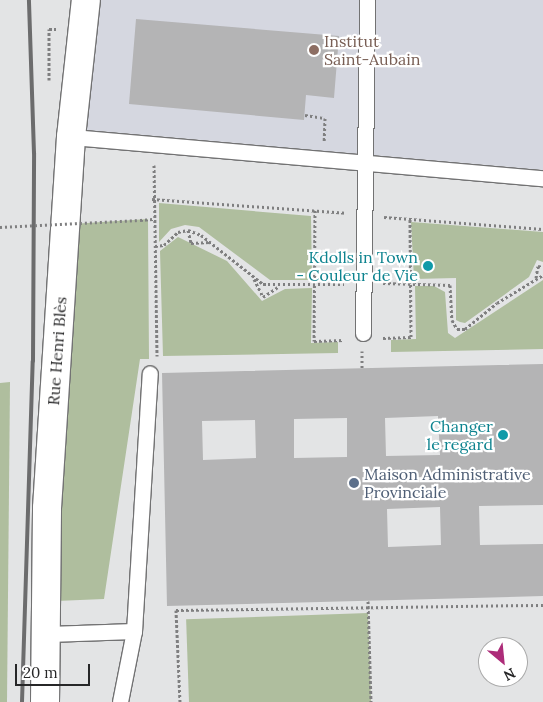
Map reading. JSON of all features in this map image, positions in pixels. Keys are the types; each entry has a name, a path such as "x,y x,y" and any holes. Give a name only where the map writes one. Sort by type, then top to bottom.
{"street":[{"name":"Rue Henri Blès","path":"45,702 48,634 47,508 71,137 86,0"}],"lane":[{"path":"358,336 363,284 367,0"},
{"path":"71,137 543,178"},
{"path":"120,702 134,631 154,370"},
{"path":"48,634 134,631"}],"path":[{"path":"305,115 326,118 322,159"},
{"path":"154,370 155,246 153,219 156,144"},
{"path":"315,210 314,340 358,336"},
{"path":"0,226 153,219"},
{"path":"391,338 411,337 410,219"},
{"path":"155,246 164,245 178,232 188,230 210,242 263,284 278,287 315,284 410,282 450,284 452,320 456,329 465,329 536,278 543,275"},
{"path":"188,230 191,242 210,242"},
{"path":"536,278 538,266 543,267"},
{"path":"253,276 263,297 278,287"},
{"path":"368,601 371,702"},
{"path":"180,702 176,610 543,605"}],"shaded area":[{"name":"Institut Saint-Aubain","path":"93,0 543,0 543,170 76,129"}],"green space":[{"path":"159,203 311,216 312,280 270,280 199,227 185,225 171,229 159,242"},
{"path":"148,219 149,359 140,359 104,599 56,601 72,224"},
{"path":"411,222 543,232 543,262 537,260 529,277 465,323 460,322 456,320 456,278 414,279"},
{"path":"178,237 227,261 262,301 285,289 312,288 311,343 338,342 338,353 163,356 160,251"},
{"path":"543,280 543,349 391,352 391,340 416,339 415,286 434,286 445,292 448,333 455,338"},
{"path":"10,382 7,702 0,702 0,383"},
{"path":"368,613 371,702 189,702 186,619"}],"building":[{"path":"136,19 339,36 334,98 306,95 304,120 129,104"},
{"name":"Maison Administrative Provinciale","path":"543,364 543,505 479,506 480,545 543,544 543,596 167,606 162,373","holes":["438,416 440,455 386,456 385,418","347,418 347,457 294,458 294,419","255,420 256,458 203,460 202,421","440,507 441,545 388,547 387,509"]}],"railway":[{"path":"22,702 33,361 34,153 29,0"}],"place":[{"name":"Institut Saint-Aubain","path":"314,50"},
{"name":"Kdolls in Town - Couleur de Vie","path":"428,266"},
{"name":"Changer le regard","path":"503,435"},
{"name":"Maison Administrative Provinciale","path":"354,483"}]}
